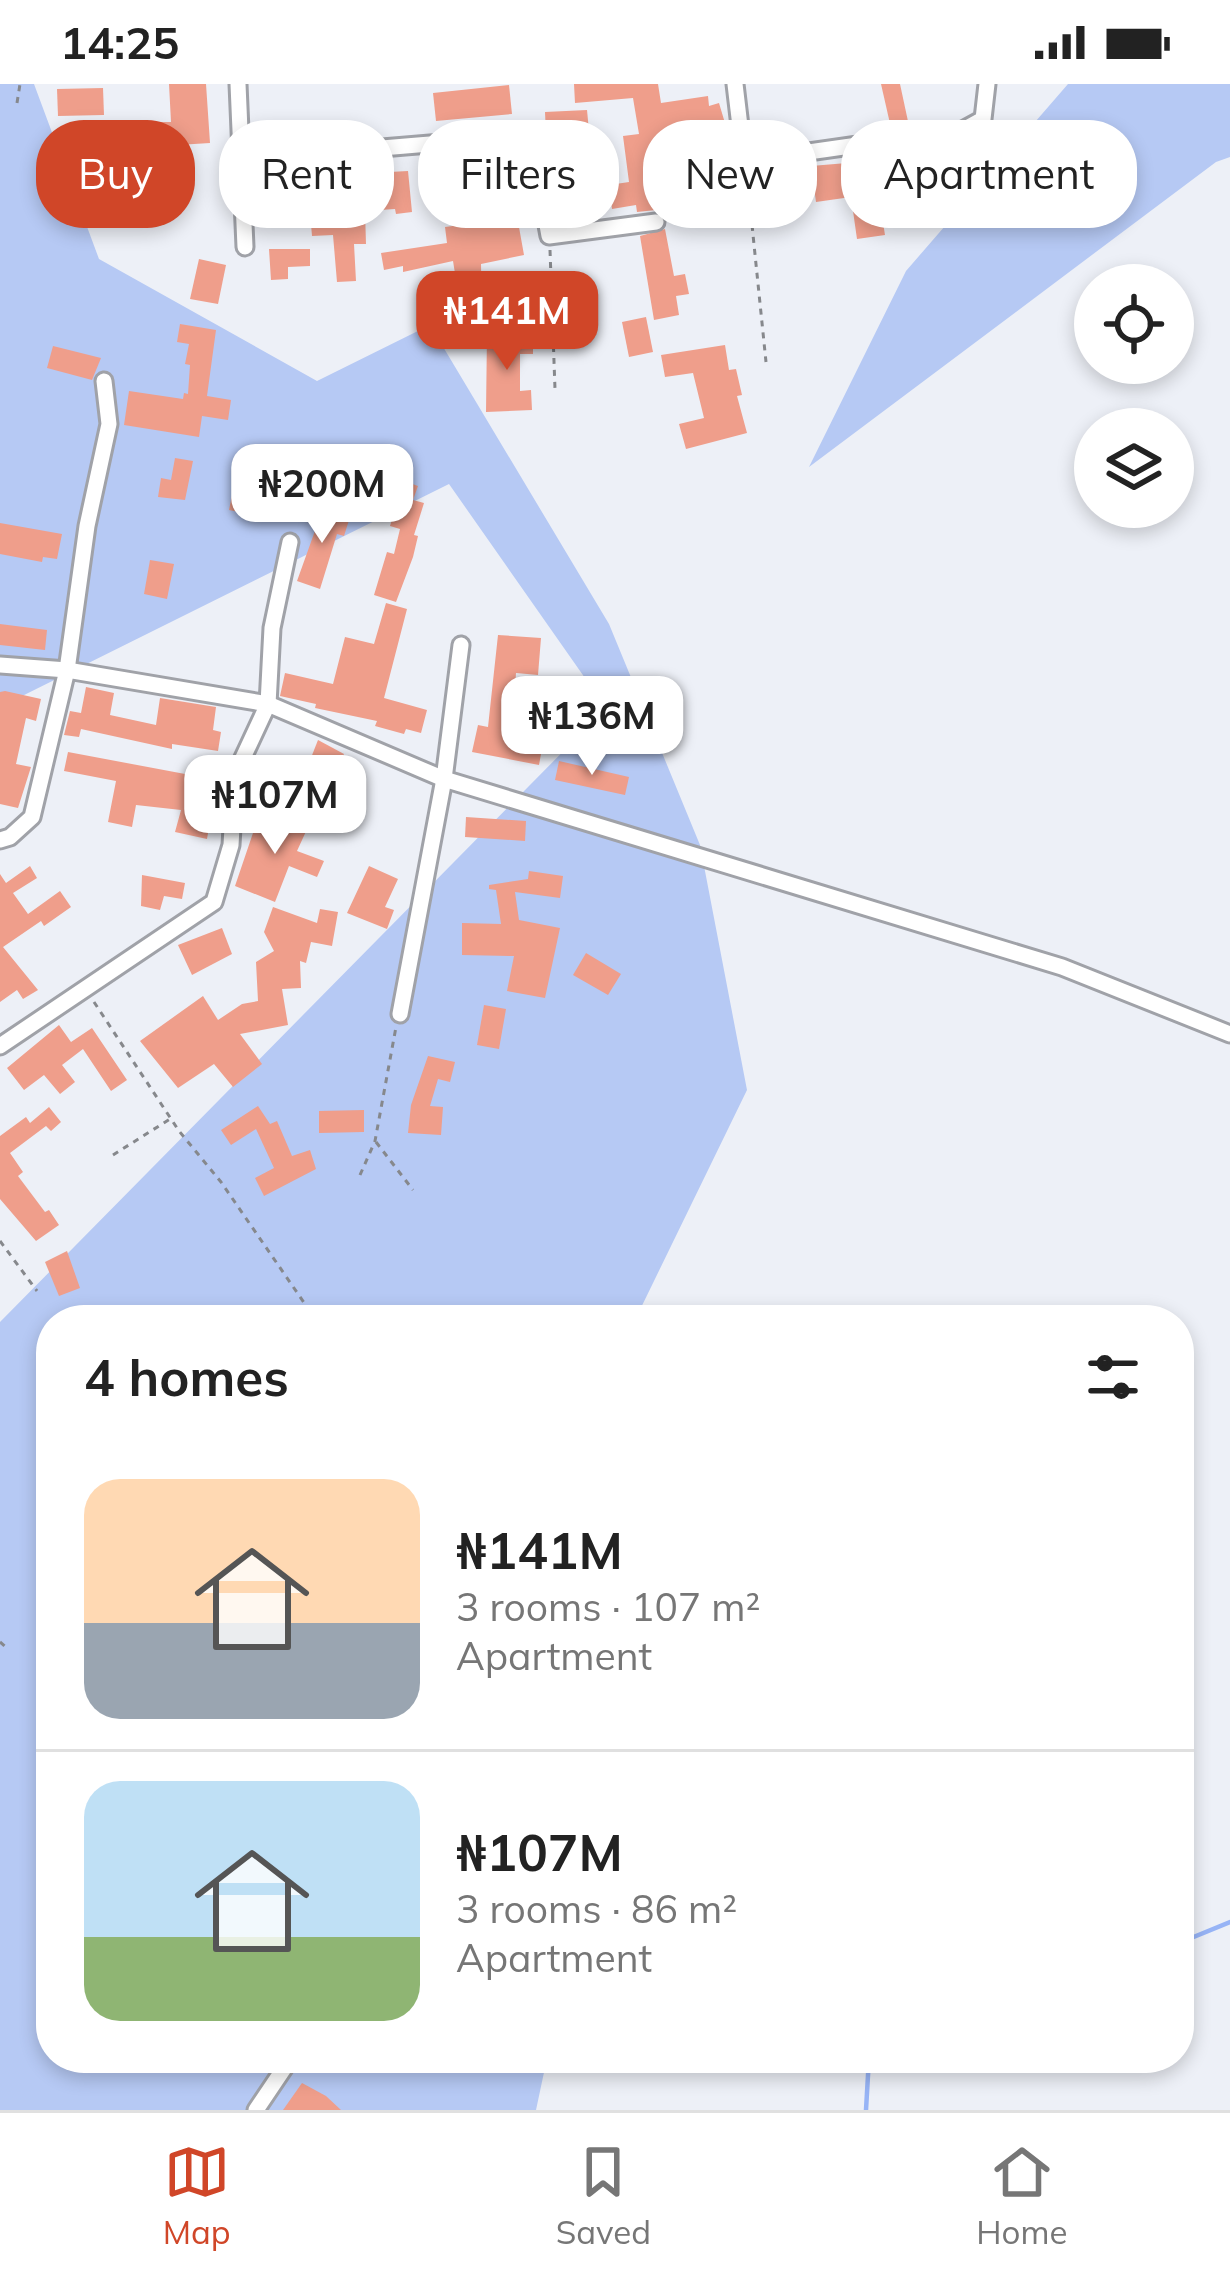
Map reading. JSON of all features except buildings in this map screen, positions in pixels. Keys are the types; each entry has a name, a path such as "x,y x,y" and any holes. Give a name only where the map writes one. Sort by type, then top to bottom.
{"street":[{"path":"238,84 245,247"},
{"path":"735,84 740,120"},
{"path":"817,151 963,130 983,119 987,84"},
{"path":"394,147 524,136 532,144 549,236 643,223"},
{"path":"0,840 22,829 32,817 67,670 87,526 109,424 104,381"},
{"path":"0,1046 214,902 231,845 235,776 268,704 272,628 290,542"},
{"path":"400,1014 444,779 461,645"},
{"path":"0,665 67,670 268,704 444,779 1062,967 1230,1034"},
{"path":"256,2110 281,2073"}],"path":[{"path":"17,104 20,84"},
{"path":"752,228 766,362"},
{"path":"549,236 556,389"},
{"path":"85,989 306,1305"},
{"path":"360,1175 375,1141 400,1014"},
{"path":"113,1155 172,1118"},
{"path":"375,1141 413,1190"},
{"path":"0,1241 37,1291"},
{"path":"0,1642 8,1649"}],"shaded area":[{"path":"0,84 34,84 47,120 36,120 36,228 87,228 99,259 317,381 430,325 609,624 700,845 747,1090 642,1305 36,1305 36,2073 544,2073 536,2110 0,2110 0,1322 606,708 449,484 0,707"},
{"path":"1068,84 1230,84 1230,157 1216,162 1137,221 1137,120 1037,120"},
{"path":"943,228 1128,228 809,467 906,271"}],"waterway":[{"path":"1194,1937 1230,1922"},
{"path":"866,2110 868,2073"}]}
